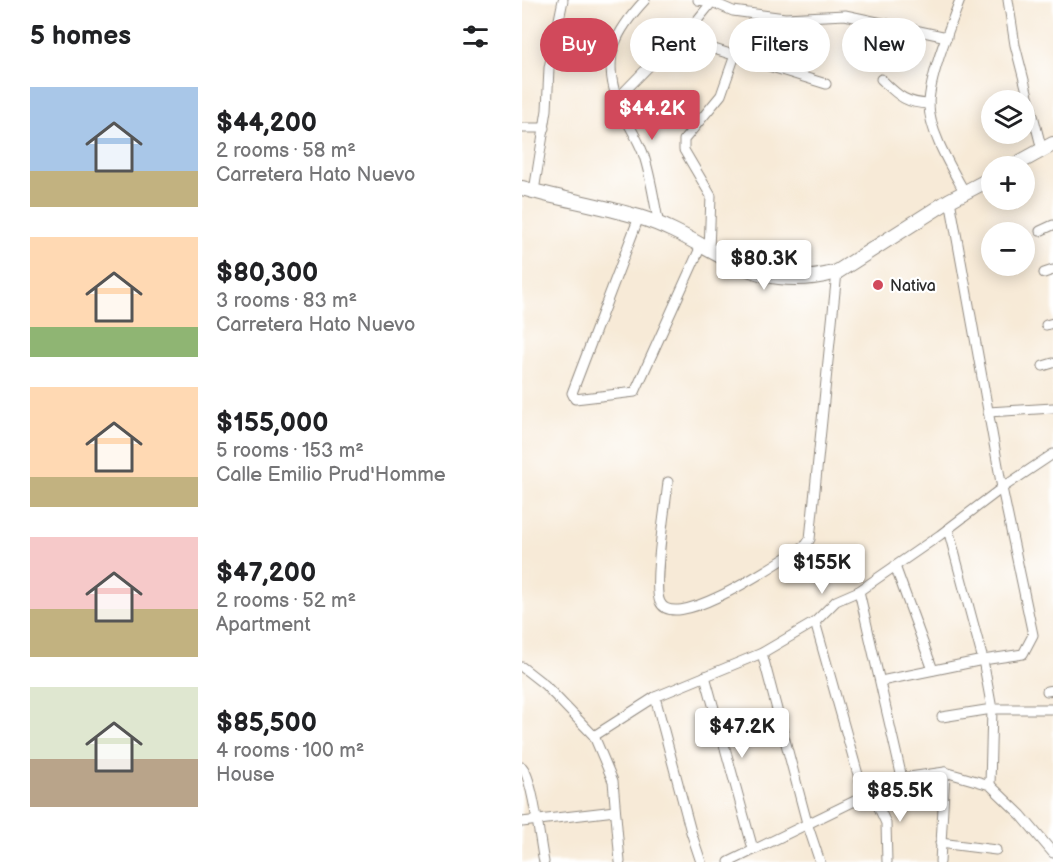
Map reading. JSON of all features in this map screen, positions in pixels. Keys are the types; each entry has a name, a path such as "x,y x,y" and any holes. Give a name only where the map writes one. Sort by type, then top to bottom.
{"main road":[{"path":"1031,156 1047,147"},
{"path":"528,189 639,217 754,273 794,279 820,277 837,272 950,200 981,184"}],"street":[{"path":"528,189 545,128 549,68 563,0"},
{"path":"645,0 620,30 613,44 609,65 617,99 643,153 659,225"},
{"path":"698,0 712,2 734,10 785,18 845,15 947,38"},
{"path":"734,10 735,0"},
{"path":"960,0 934,75 929,104 938,142 965,193"},
{"path":"1008,0 1015,45 1047,147"},
{"path":"699,18 712,2"},
{"path":"617,99 643,72"},
{"path":"639,217 572,393 575,399 634,392 705,248 711,196 684,150 684,140 721,95 729,72"},
{"path":"788,72 826,84"},
{"path":"881,79 903,99 915,104 929,104"},
{"path":"522,128 545,128"},
{"path":"881,681 1023,654 1033,636 1002,488 950,200"},
{"path":"1040,231 1053,225"},
{"path":"668,482 657,582 660,604 666,609 675,612 687,610 745,584 806,545 810,539 816,488 837,272"},
{"path":"988,411 1053,408"},
{"path":"594,736 655,697 762,653 815,622 836,600 859,591 1053,454"},
{"path":"948,529 983,660 992,709 990,785"},
{"path":"896,566 933,670"},
{"path":"859,591 902,778"},
{"path":"815,622 868,794 886,823 886,862"},
{"path":"762,653 807,822 820,862"},
{"path":"522,667 545,686 594,736 613,781 620,862"},
{"path":"705,676 753,849"},
{"path":"655,697 701,862"},
{"path":"942,717 992,709 1052,709"},
{"path":"522,767 528,778 544,862"},
{"path":"729,862 807,822 902,778 945,772 990,785 1021,815 1053,853"},
{"path":"940,862 945,772"},
{"path":"522,822 615,811"},
{"path":"940,843 996,850"}],"place":[{"name":"Nativa","path":"878,285"}]}
